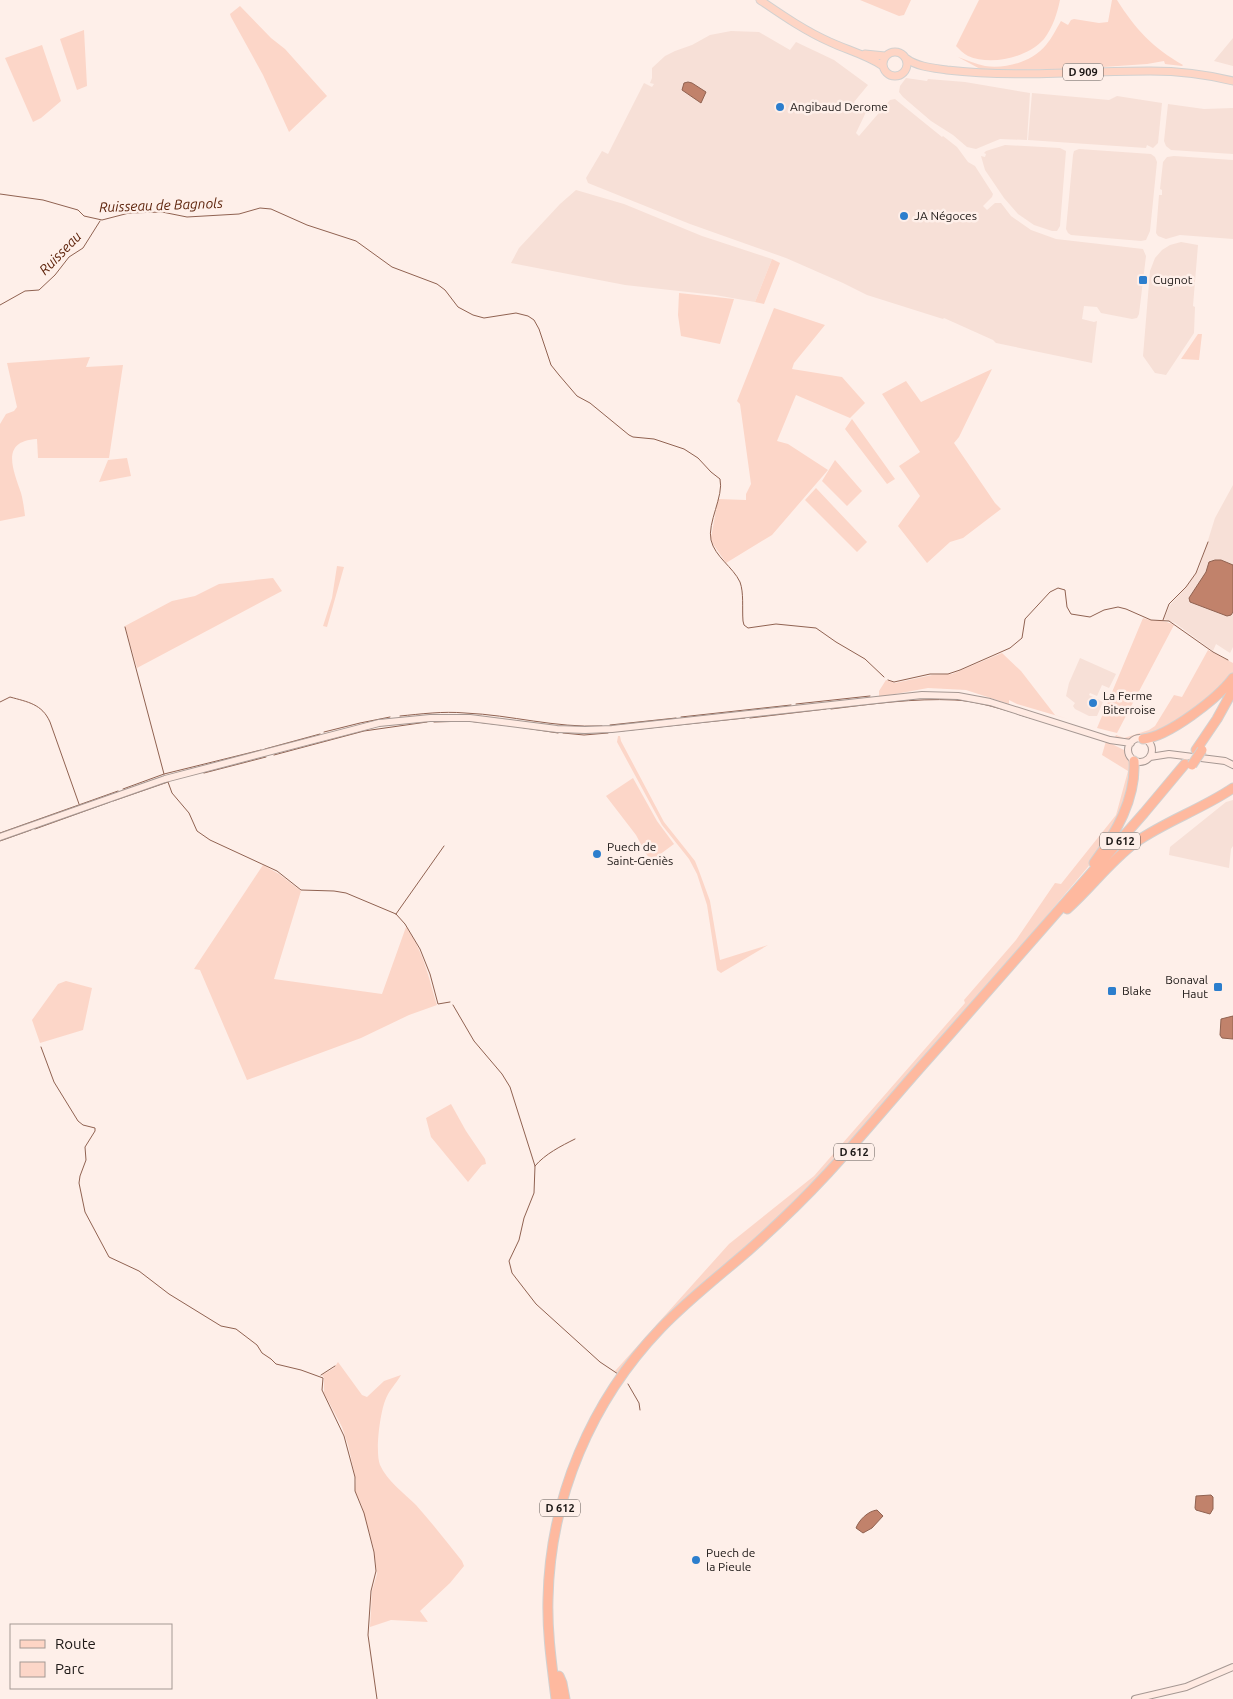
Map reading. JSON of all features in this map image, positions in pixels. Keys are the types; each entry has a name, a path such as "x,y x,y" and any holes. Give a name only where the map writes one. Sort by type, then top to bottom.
{"highway":[{"path":"1143,739 1149,739 1166,731 1206,704 1220,693 1233,678"},
{"name":"D 612","path":"555,1673 548,1598 551,1558 557,1522 569,1478 584,1440 605,1401 619,1380 636,1356 662,1328 756,1244 828,1173 1194,758 1233,690"},
{"name":"D 612","path":"555,1673 553,1606 555,1566 562,1525 569,1497 581,1463 598,1425 618,1391 641,1359 665,1333 789,1221 837,1171 1067,910 1194,758 1233,702"},
{"path":"1053,916 1095,861 1120,823 1135,769 1134,760"},
{"path":"1067,910 1135,843 1212,802 1233,788"},
{"path":"555,1673 555,1699"},
{"path":"555,1673 562,1683 563,1699"}],"main road":[{"path":"760,0 803,28 883,66 886,72 892,76 899,75 906,70 907,60 905,55 899,52 892,52 885,56 854,52"},
{"path":"883,66 885,56"},
{"name":"D 909","path":"907,60 918,65 974,73 1186,72 1233,81"},
{"name":"D 909","path":"906,70 912,68 934,68"}],"street":[{"path":"0,837 165,778 379,723 414,719 470,718 556,729 608,729 887,699 944,695 990,702 1110,740 1131,743"},
{"path":"1128,752 1131,743 1136,739 1143,739 1151,747 1169,754 1225,761 1233,759"},
{"path":"1110,740 1128,752 1134,760 1141,762 1150,757 1169,754"},
{"path":"1150,757 1151,747"},
{"path":"1225,761 1233,765"},
{"path":"1136,1699 1186,1688 1233,1667"}],"shaded area":[{"path":"731,31 759,32 790,50 796,42 834,60 868,85 854,102 866,112 856,133 859,136 890,100 895,99 957,147 968,162 975,166 993,194 983,206 987,210 995,203 1001,203 1011,216 1031,230 1056,239 1143,249 1146,256 1137,318 1132,319 1101,313 1097,307 1084,306 1082,319 1097,321 1092,363 996,343 944,318 867,295 786,258 690,224 588,183 586,178 602,151 608,154 644,83 652,87 654,84 650,83 652,68 665,56 675,51 692,45 710,35"},
{"path":"1233,38 1233,66 1214,61"},
{"path":"906,78 927,81 928,79 965,82 1030,93 1027,140 1000,139 976,149 967,147 953,135 931,121 903,97 899,92 900,86"},
{"path":"688,82 706,92 701,103 682,90 684,83"},
{"path":"1032,93 1109,100 1117,96 1162,103 1158,143 1153,148 1147,145 1146,148 1028,140"},
{"path":"1168,104 1204,109 1233,108 1233,154 1171,150 1164,141"},
{"path":"1005,145 1060,148 1066,151 1060,226 1057,231 1034,225 1018,214 1004,198 985,170 981,156 985,157 986,154 984,153 986,151"},
{"path":"1079,149 1151,154 1155,157 1157,162 1150,231 1146,240 1071,235 1068,233 1066,229 1073,155 1074,151"},
{"path":"1167,157 1233,160 1233,239 1180,235 1166,239 1158,236 1156,233 1159,195 1162,195 1162,190 1160,189 1163,162"},
{"path":"576,190 624,204 702,236 772,259 755,302 715,295 625,285 511,263 519,248 560,204"},
{"path":"1181,242 1198,245 1193,306 1195,307 1194,333 1166,375 1155,373 1143,356 1150,271 1155,258 1162,250 1170,245"},
{"path":"1233,485 1233,647 1230,653 1216,644 1213,651 1175,623 1164,619 1170,605 1199,569 1215,518"},
{"path":"1221,560 1233,565 1233,612 1231,615 1227,616 1190,602 1189,598 1206,572 1209,562"},
{"path":"1080,658 1116,674 1109,688 1102,685 1097,696 1090,693 1089,695 1103,702 1097,716 1089,716 1075,709 1073,706 1075,703 1066,696 1069,683"},
{"path":"1233,800 1233,846 1229,868 1169,855 1170,847 1226,802"},
{"path":"1233,1016 1233,1039 1222,1038 1220,1035 1221,1019"},
{"path":"1211,1495 1213,1497 1213,1509 1210,1514 1196,1510 1196,1496"},
{"path":"877,1510 883,1516 872,1528 863,1533 856,1528 864,1516"}],"green space":[{"path":"860,0 911,0 904,15 899,16"},
{"path":"979,0 1060,0 1050,30 1037,46 1019,55 998,60 987,60 968,56 956,46"},
{"path":"1112,0 1117,0 1145,37 1183,65 1165,64 1164,61 1074,69 982,70 958,57 993,67 1018,63 1034,56 1040,51 1061,21 1068,25 1074,19 1099,23 1108,22"},
{"path":"240,6 271,38 285,49 327,96 289,132 263,75 231,17 230,14"},
{"path":"84,30 87,86 77,90 60,39"},
{"path":"42,45 61,101 41,118 33,122 5,58"},
{"path":"772,259 780,263 764,304 755,302"},
{"path":"679,293 734,299 720,344 681,336 678,315"},
{"path":"774,308 825,325 794,363 792,369 842,377 865,403 850,418 796,395 777,441 788,444 828,470 772,535 726,563 711,538 718,499 746,500 746,494 751,484 740,404 737,401"},
{"path":"1198,334 1202,334 1199,360 1181,359"},
{"path":"90,357 86,367 123,365 109,458 38,458 37,439 25,441 18,445 12,458 25,516 0,521 0,424 6,414 14,411 17,407 7,363"},
{"path":"992,369 959,437 954,443 1001,509 963,538 950,542 927,563 898,526 920,496 899,466 920,452 882,394 906,381 921,402"},
{"path":"852,419 895,479 887,484 845,429"},
{"path":"127,458 131,476 99,482 108,460"},
{"path":"835,460 862,491 847,506 822,481"},
{"path":"816,488 867,542 857,552 805,500"},
{"path":"337,566 344,567 327,627 323,626 332,598"},
{"path":"273,578 282,591 137,668 125,626 172,601 195,596 219,584"},
{"path":"1143,618 1174,625 1117,733 1097,728"},
{"path":"1208,650 1233,663 1233,673 1230,678 1194,709 1156,734 1128,740 1114,739 1116,735 1124,738 1149,730 1155,726 1174,695 1182,697"},
{"path":"1002,653 1021,671 1055,715 1068,719 1017,704 1009,700 1009,704 966,690 928,688 879,697 879,691 886,680 895,683 932,675 952,674"},
{"path":"618,736 620,736 664,822 695,861 710,901 720,960 768,945 721,973 717,970 707,905 697,874 689,859 662,825 617,742"},
{"path":"1106,741 1124,750 1133,764 1123,814 1093,861 990,983 817,1181 620,1375 615,1371 729,1244 814,1176 965,1003 964,1000 1016,940 1055,883 1061,884 1116,815 1128,771 1102,755"},
{"path":"633,778 657,821 674,844 651,861 636,835 606,796"},
{"path":"263,865 279,874 301,891 274,979 382,994 406,927 421,955 437,1005 409,1015 361,1038 247,1080 200,970 194,969"},
{"path":"66,981 92,988 83,1030 40,1043 32,1020 58,984"},
{"path":"451,1104 485,1159 486,1164 482,1165 468,1182 431,1137 426,1118"},
{"path":"338,1362 362,1395 367,1397 384,1381 401,1375 386,1397 383,1407 378,1442 380,1465 391,1482 416,1505 434,1526 464,1566 450,1583 420,1611 428,1622 391,1620 370,1627 372,1591 377,1574 374,1549 362,1506 355,1491 356,1480 348,1445 342,1427 324,1393 324,1378 322,1375 334,1368"}],"waterway":[{"name":"Ruisseau de Bagnols","path":"0,194 43,200 78,210 84,216 102,220 129,213 162,212 187,217 239,214 260,208 271,209 307,225 356,241 392,267 437,284 445,290 458,307 473,315 484,318 516,313 528,316 534,320 539,329 551,365 577,396 590,403 633,437 654,439 684,449 698,458 720,479 720,493 711,526 711,540 716,552 740,582 744,625 748,628 776,624 816,628 865,659 884,677"},
{"name":"Ruisseau","path":"0,305 25,291 39,290 55,275 69,257 83,248 100,221"},
{"path":"1163,620 1169,604 1186,587 1196,573 1208,542"},
{"name":"Ruisseau de Bagnols","path":"888,680 894,682 930,674 948,674 1010,648 1022,638 1025,619 1050,592 1058,588 1065,590 1067,607 1071,614 1090,617 1104,610 1118,607 1151,620 1169,621 1213,652 1228,660"},
{"path":"125,627 164,774"},
{"path":"796,704 870,696"},
{"path":"0,702 10,697 23,700 39,707 47,716 79,804"},
{"path":"831,709 893,702 955,700 984,704 1012,712"},
{"path":"681,717 791,705"},
{"path":"750,718 826,709"},
{"path":"400,716 457,712 567,725 602,726"},
{"path":"1017,714 1030,718"},
{"path":"324,732 390,717"},
{"path":"610,725 676,718"},
{"path":"621,731 745,718"},
{"path":"434,722 468,721 511,726"},
{"path":"274,755 364,731 427,722"},
{"path":"519,727 558,733"},
{"path":"563,733 584,735 608,733"},
{"path":"265,749 320,734"},
{"path":"123,789 164,774 261,750"},
{"path":"204,773 266,757"},
{"path":"113,801 168,782 172,793 189,813 197,831 210,840 277,871 301,890 346,893 396,914 405,924 420,949 430,974 438,1004 450,1002"},
{"path":"0,833 118,791"},
{"path":"35,829 110,802"},
{"path":"0,841 31,830"},
{"path":"396,914 444,846"},
{"path":"453,1005 474,1041 502,1074 510,1087 535,1166 534,1193 524,1218 519,1240 509,1261 512,1273 536,1304 600,1362 618,1374"},
{"path":"41,1047 54,1082 78,1121 83,1125 95,1128 85,1147 86,1160 79,1183 85,1212 109,1257 139,1271 169,1294 221,1326 236,1329 257,1345 262,1353 276,1364 323,1378 322,1390 344,1436 355,1477 355,1491 364,1513 374,1552 376,1571 371,1591 368,1635 377,1699"},
{"path":"535,1166 548,1154 575,1139"},
{"path":"321,1375 335,1366"},
{"path":"628,1384 639,1403 640,1410"}],"place":[{"name":"Angibaud Derome","path":"780,107"},
{"name":"JA Négoces","path":"904,216"},
{"name":"Cugnot","path":"1143,280"},
{"name":"La Ferme Biterroise","path":"1093,703"},
{"name":"Puech de Saint-Geniès","path":"597,854"},
{"name":"Bonaval Haut","path":"1218,987"},
{"name":"Blake","path":"1112,991"},
{"name":"Puech de la Pieule","path":"696,1560"}]}
